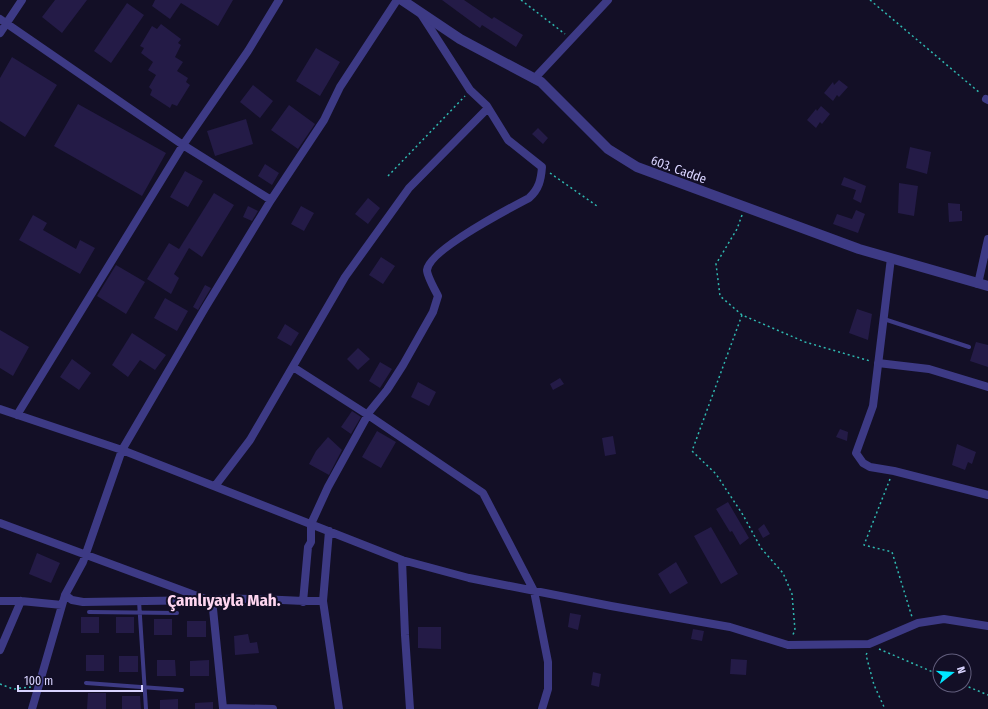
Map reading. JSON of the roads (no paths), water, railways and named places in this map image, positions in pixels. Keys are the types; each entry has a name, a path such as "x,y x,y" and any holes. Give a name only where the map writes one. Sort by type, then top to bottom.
{"street":[{"path":"0,33 3,21 22,0"},
{"path":"17,415 183,145 248,51 279,0"},
{"path":"32,709 65,595 86,554 122,450 205,308 271,200 307,148 324,120 340,88 397,0"},
{"name":"603. Cadde","path":"402,0 460,39 541,82 608,149 637,167 859,249 983,285"},
{"path":"534,78 608,0"},
{"path":"303,602 308,546 311,542 311,524 328,487 368,414 387,390 403,365 433,312 438,296 427,272 428,266 434,258 464,235 530,198 537,191 541,177 542,167 508,140 488,108 470,90 449,55 420,12"},
{"path":"3,21 183,145 271,200"},
{"path":"215,486 250,440 345,277 409,188 488,108"},
{"path":"983,285 988,239"},
{"path":"890,258 873,406 856,453 863,463 870,467 894,471 988,495"},
{"path":"878,363 929,369 988,387"},
{"path":"293,367 368,414 483,492 534,591 548,662 548,689 542,709"},
{"path":"0,409 122,450 402,560 469,578 730,627 788,645 869,644 915,624 944,619 988,626"},
{"path":"0,523 208,600 213,609 223,709 273,709"},
{"path":"329,531 323,601 339,709"},
{"path":"402,560 410,709"},
{"path":"65,595 72,600 83,602 223,599 303,602 323,601"},
{"path":"0,601 21,601 62,605"},
{"path":"0,650 21,601"}],"lane":[{"path":"883,319 969,347"},
{"path":"139,601 146,709"},
{"path":"89,612 177,613"},
{"path":"86,683 182,690"}],"district":[{"name":"Çamlıyayla Mah.","path":"224,600"}]}
